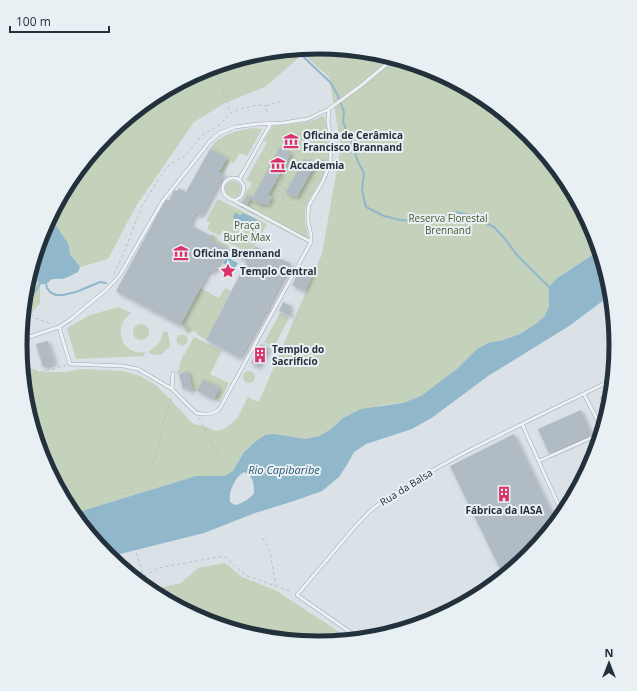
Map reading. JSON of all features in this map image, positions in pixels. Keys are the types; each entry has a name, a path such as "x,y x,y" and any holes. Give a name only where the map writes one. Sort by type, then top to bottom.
{"lane":[{"path":"27,338 59,327 106,290 120,275 162,202 210,141 220,133 235,127 308,119 329,109 342,100 388,63"},
{"path":"59,327 70,364 123,366 138,369 172,389 196,413 210,414 220,408 311,242 308,222 309,205 323,181 330,163 331,142 328,121 329,109"},
{"path":"239,180 272,123"},
{"path":"233,200 239,198 243,194 244,187 239,180 232,178 226,181 223,191 229,199 311,242"},
{"path":"172,389 173,373"},
{"name":"Rua da Balsa","path":"297,595 354,528 370,511 387,498 424,474 608,382"},
{"path":"584,394 599,424"},
{"path":"522,424 560,509"},
{"path":"539,461 596,435"},
{"path":"297,595 355,635"}],"path":[{"path":"218,72 230,113"},
{"path":"267,112 266,106 281,101"},
{"path":"278,177 291,184 286,192 290,194 292,205 286,206 284,198 281,197 283,192 285,188 275,182 278,177"},
{"path":"268,204 272,206 279,191 283,192"},
{"path":"29,310 35,318 59,327"},
{"path":"29,375 70,364"},
{"path":"118,494 129,493 140,478 151,468 158,449 164,420 171,400 172,389"},
{"path":"196,413 221,460"},
{"path":"263,538 270,552 276,586"},
{"path":"136,554 144,576 158,568 224,556 245,575 297,595"}],"green space":[{"name":"Reserva Florestal Brennand","path":"302,55 265,87 225,103 194,122 136,206 108,259 80,267 70,255 69,245 54,223 57,217 66,200 87,168 112,139 126,126 141,114 173,93 207,76 243,64 280,56"},
{"name":"Reserva Florestal Brennand","path":"304,55 357,56 394,64 430,76 480,103 511,126 525,139 550,168 571,200 588,234 595,253 556,279 549,287 550,307 544,317 520,334 488,343 477,349 458,368 421,396 403,403 382,405 343,418 331,429 319,436 305,439 275,434 255,442 244,452 233,471 225,476 196,476 79,512 57,474 42,439 29,384 28,367 40,372 66,372 82,369 123,371 140,376 156,385 193,424 204,426 215,431 224,429 237,419 248,397 259,402 322,254 341,146 329,77"},
{"path":"323,116 325,117 329,145 329,159 321,180 305,209 305,222 309,240 308,243 238,206 252,183 246,180 267,143 264,141 273,126 305,122"},
{"path":"253,128 262,129 247,156 240,153 234,163 230,161 224,174 219,172 227,158 210,149 218,140 229,134"},
{"path":"233,181 239,183 241,189 239,195 233,197 227,195 225,189 227,183"},
{"name":"Praça Burle Max","path":"218,199 267,224 250,253 224,241 227,237 231,239 233,234 223,230 220,236 207,229 210,223 206,221"},
{"path":"212,234 218,238 218,240 229,246 228,248 214,242 210,238"},
{"path":"35,278 40,284 40,303 29,316"},
{"path":"200,288 219,298 225,288 231,291 206,340 194,331 187,334 185,328 180,325"},
{"path":"118,307 131,313 125,319 122,326 121,333 125,345 130,350 145,352 144,356 76,359 67,328 90,315"},
{"path":"280,313 289,318 274,347 264,342"},
{"path":"141,324 147,326 149,332 147,338 141,340 135,338 133,332 135,326"},
{"path":"163,331 168,332 170,346 162,354 154,355 148,352 154,348 162,338"},
{"path":"182,334 186,336 188,340 186,344 182,346 178,344 176,340 178,336"},
{"path":"194,337 222,351 210,374 229,383 219,402 214,399 220,388 203,379 197,391 193,391 188,372 176,374 183,354 184,355"},
{"path":"247,371 251,371 255,377 251,383 247,383 243,379 243,375"},
{"path":"225,563 242,577 275,590 345,636 318,637 280,635 243,627 207,615 158,588 181,583 198,568"}],"water":[{"path":"235,212 239,215 243,213 256,219 262,224 260,229 256,229 258,233 254,242 250,240 249,242 241,238 243,234 250,237 252,235 252,231 249,229 251,224 249,221 244,224 233,218"},
{"path":"54,223 69,245 70,255 80,267 78,272 68,277 62,279 52,279 46,284 40,284 35,278 37,270 42,252"},
{"name":"Rio Capibaribe","path":"595,253 606,298 569,326 488,376 433,417 412,429 366,444 354,452 339,477 322,491 255,513 204,533 115,555 99,538 79,512 196,476 225,476 233,471 244,452 265,435 275,434 305,439 319,436 331,429 343,418 361,409 403,403 421,396 458,368 477,349 488,343 520,334 544,317 549,307 549,287 556,279","holes":["244,472 250,476 253,481 254,493 240,504 235,505 230,502 230,494 238,477"]},
{"path":"227,257 238,263 231,275 233,268 227,263 226,265 223,263"}],"building":[{"name":"Accademia","path":"280,147 291,153 268,195 272,197 268,205 263,203 262,205 252,199"},
{"name":"Oficina Brennand","path":"210,149 227,158 219,172 224,174 201,216 196,213 190,225 211,236 210,238 214,242 234,251 236,249 250,255 255,246 291,264 268,307 270,308 268,312 266,311 240,358 206,340 247,261 241,257 226,250 214,272 210,270 181,324 188,327 187,329 116,291 166,199 169,201 174,190 177,191 179,188 186,192"},
{"path":"304,159 315,165 297,197 286,192"},
{"path":"321,159 325,161 322,165 318,163"},
{"path":"247,195 251,197 247,205 243,203"},
{"path":"300,269 312,275 304,291 292,285"},
{"path":"283,302 291,306 289,312 292,313 291,316 279,311"},
{"path":"48,341 55,363 43,367 36,344"},
{"name":"Templo do Sacrificío","path":"261,344 269,348 259,367 251,363"},
{"path":"188,371 193,391 190,392 188,387 183,389 179,374"},
{"path":"203,379 220,388 214,399 197,391"},
{"path":"606,394 603,404 600,397"},
{"path":"581,410 591,434 549,453 538,429"},
{"name":"Fábrica da IASA","path":"514,434 554,517 525,552 502,572 450,466"}],"waterway":[{"path":"301,55 331,83 338,96 344,112 343,122 358,162 364,173 362,190 366,207 384,216 400,220 429,221 456,212 470,215 494,227 516,254 550,288"},
{"path":"31,298 41,282"},
{"path":"46,284 50,292 56,295 63,295 76,292 100,282 106,283"}],"place":[{"name":"Oficina de Cerâmica Francisco Brannand","path":"291,141"},
{"name":"Accademia","path":"278,165"},
{"name":"Oficina Brennand","path":"181,253"},
{"name":"Templo Central","path":"228,271"},
{"name":"Templo do Sacrificío","path":"260,355"},
{"name":"Fábrica da IASA","path":"504,494"}]}
